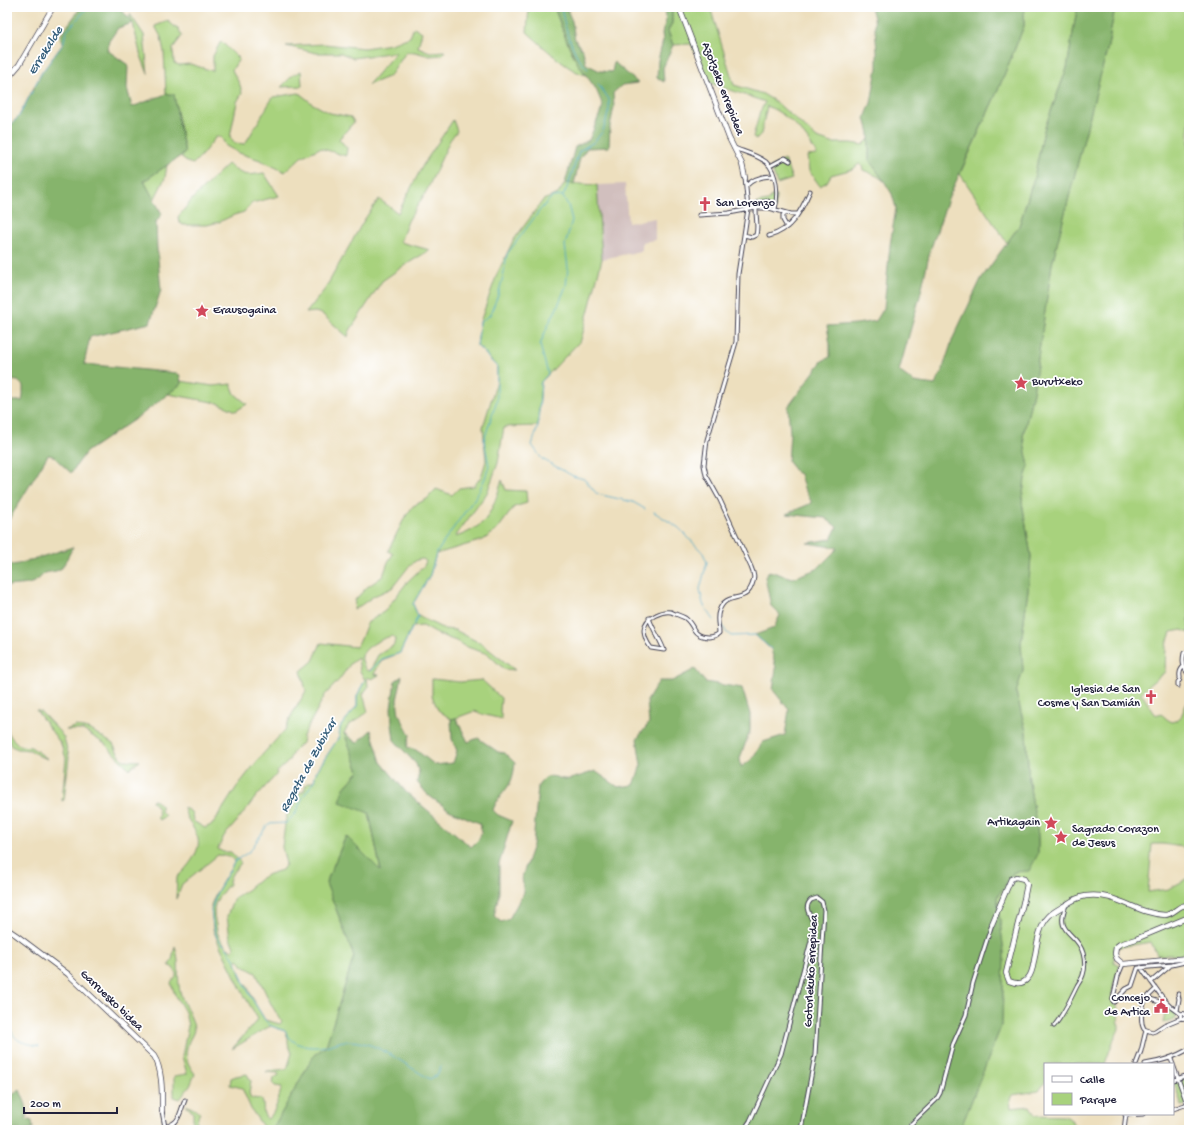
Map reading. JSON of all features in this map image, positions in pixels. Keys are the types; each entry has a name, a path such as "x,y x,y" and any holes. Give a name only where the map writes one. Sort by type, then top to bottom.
{"street":[{"path":"7,79 19,65 53,7"},
{"name":"Azotzeko errepidea","path":"679,7 726,130 742,164 745,178"},
{"path":"734,148 760,158 770,166 777,184 775,210"},
{"path":"770,166 785,158 790,160"},
{"path":"746,186 757,179 767,176 774,176"},
{"path":"649,618 664,650 651,648 644,637 645,623 649,618 669,612 685,618 698,634 711,637 716,636 719,633 717,618 721,606 732,598 743,596 748,592 754,581 754,576 730,522 706,475 704,465 707,440 736,342 738,274 748,209 745,178"},
{"path":"769,236 782,232 787,227 803,207 810,191"},
{"path":"744,235 752,237 756,236 758,231 756,208 757,202 768,201"},
{"path":"699,215 729,213 756,208 797,214"},
{"path":"785,212 783,215 783,220 787,227"},
{"path":"1189,651 1184,653 1183,659 1184,666 1189,675"},
{"path":"1178,686 1180,673 1184,666"},
{"path":"908,1130 910,1125 936,1100 940,1093 953,1044 966,1015 973,983 992,924 1011,879 1016,877 1024,879 1027,884 1006,973 1009,981 1019,984 1029,978 1039,936 1045,922 1054,912 1069,902 1081,897 1103,896 1119,900 1145,911 1161,914 1170,914 1182,905 1189,907"},
{"name":"Gotorlekuko errepidea","path":"744,1130 750,1121 781,1054 811,941 813,925 807,908 811,900 817,898 822,902 824,910 818,1023 815,1056 801,1130"},
{"path":"1054,1026 1068,1004 1083,975 1083,952 1063,924 1062,916 1066,905"},
{"path":"1189,916 1136,939 1120,944 1116,947 1115,954 1117,959 1123,964 1189,960"},
{"name":"Garruesko bidea","path":"7,929 68,974 154,1056 160,1070 162,1111"},
{"path":"1123,964 1118,976 1114,1002 1132,986 1138,968 1172,965 1189,960"},
{"path":"1151,982 1172,965"},
{"path":"1142,967 1144,975 1168,1004 1189,1020"},
{"path":"1156,989 1144,1002 1142,1009 1142,1026 1146,1030 1155,1031 1184,1015"},
{"path":"1177,1011 1179,1000 1178,994"},
{"path":"1148,998 1168,1004"},
{"path":"1136,1063 1146,1030"},
{"path":"1153,1063 1189,1049"},
{"path":"1169,1058 1172,1063"},
{"path":"1174,1068 1189,1109"},
{"path":"1174,1080 1189,1075"},
{"path":"158,1130 164,1129 175,1123 185,1100"},
{"path":"1174,1109 1188,1104"},
{"path":"162,1111 164,1129"},
{"path":"1124,1130 1125,1115"}],"shaded area":[{"path":"625,184 628,223 655,218 655,240 642,242 642,251 602,259 597,185"}],"green space":[{"path":"81,7 119,7 133,23 118,28 109,41 107,50 128,65 127,88 132,107 166,94 174,94 185,153 144,181 162,214 156,222 161,290 150,323 90,337 84,364 177,373 180,376 181,384 141,415 86,452 71,473 53,456 48,455 7,523 7,401 22,401 23,386 18,381 7,380 7,129 19,116 42,72 63,44 60,36"},
{"path":"529,7 554,7 571,51 586,75 579,73 563,64 527,32"},
{"path":"554,7 568,7 575,40 583,51 586,64 600,71 612,72 614,62 638,83 622,85 613,93 614,107 610,126 609,147 587,148 580,158 574,184 565,183 575,147 589,140 603,106 596,89 578,64 567,41"},
{"path":"663,7 672,7 672,23 668,31 673,45 663,68 664,82 657,78 658,60 663,41 662,33 666,20"},
{"path":"672,7 710,7 734,85 763,94 776,102 817,138 832,143 851,143 863,145 869,139 869,160 884,181 863,170 862,166 859,164 853,169 831,175 827,182 820,186 809,171 807,156 817,155 808,140 790,120 767,106 761,134 756,139 753,137 760,112 765,102 710,83 691,44 673,45 668,31 672,23"},
{"path":"871,7 1024,7 1024,26 998,90 948,199 930,251 920,296 899,371 914,382 935,385 942,371 953,338 981,279 1019,226 1034,178 1044,130 1067,68 1078,7 1115,7 1108,46 1052,264 1033,392 1023,436 1029,466 1025,478 1022,502 1031,556 1021,644 1023,670 1016,693 1026,731 1029,782 1038,835 1038,854 1029,871 1014,872 997,897 1004,953 1002,1024 960,1130 272,1130 314,1055 326,1046 354,956 326,883 346,836 381,871 369,813 340,802 344,788 359,771 344,733 357,743 371,730 381,762 406,792 471,847 479,839 482,831 479,823 449,810 428,795 417,782 419,773 416,764 394,740 391,708 395,681 402,676 397,700 399,714 410,735 407,747 416,750 435,765 453,763 457,751 452,739 451,719 456,718 468,742 478,738 498,752 505,753 515,763 510,782 493,810 498,815 512,821 499,864 499,893 494,916 501,922 509,919 524,892 522,877 533,845 538,786 542,781 550,776 570,779 595,771 618,787 634,785 641,765 637,739 649,723 647,701 659,681 672,681 695,669 705,682 742,688 750,714 750,731 740,758 741,767 751,760 763,742 785,735 789,710 773,690 776,668 771,649 755,635 774,628 780,615 771,606 765,577 769,571 792,578 817,569 838,548 807,543 831,539 837,527 825,518 786,514 812,503 804,488 800,474 796,472 788,462 790,433 788,407 822,361 830,357 830,344 827,326 876,321 884,308 890,245 896,208 892,194 869,160 869,133 865,118 871,103 877,68 874,18"},
{"path":"1024,7 1078,7 1067,68 1044,130 1034,178 1019,226 1007,243 960,174 998,90 1024,26"},
{"path":"1115,7 1189,7 1189,633 1182,630 1171,632 1166,646 1165,672 1141,693 1155,714 1161,714 1172,722 1180,719 1189,700 1189,848 1152,844 1148,892 1168,889 1189,877 1189,955 1157,955 1151,942 1114,948 1114,962 1120,965 1114,982 1111,1000 1118,1008 1119,1029 1105,1063 1044,1063 1044,1084 1039,1091 1012,1095 1010,1100 1011,1108 1030,1106 1035,1115 1064,1116 1069,1118 1076,1127 1088,1130 960,1130 1002,1024 1004,953 997,897 1014,872 1038,854 1038,835 1029,782 1026,731 1016,692 1023,670 1021,644 1031,556 1022,502 1025,478 1029,466 1023,436 1033,392 1052,264 1108,46"},
{"path":"130,14 144,35 148,74 140,53 133,23 130,19"},
{"path":"168,21 179,30 182,36 173,48 174,63 179,65 190,64 213,71 213,56 221,41 239,59 232,70 240,85 242,93 237,102 230,137 235,143 245,144 273,97 299,93 313,104 330,113 351,117 354,122 339,139 347,148 346,156 320,148 301,157 285,172 260,160 239,153 226,146 221,137 216,137 193,164 186,162 181,156 185,153 174,95 166,94 164,52 161,37 155,26"},
{"path":"414,27 422,32 418,47 430,52 445,51 442,55 430,56 415,52 406,52 390,76 368,85 396,52 353,58 341,53 316,53 286,46 324,44 364,48 391,44 410,37"},
{"path":"301,71 302,86 281,87 293,75"},
{"path":"453,120 457,131 450,140 427,190 408,221 400,242 430,250 382,281 349,332 348,337 322,314 315,312 306,313 325,289 364,220 379,199 398,213 423,165"},
{"path":"784,160 792,179 777,184 771,167"},
{"path":"228,164 237,171 248,175 264,173 279,196 252,203 244,212 219,222 207,225 183,225 179,222 178,217 194,197"},
{"path":"167,165 165,178 154,200 144,181"},
{"path":"565,183 597,185 602,259 581,340 541,382 538,426 504,427 498,463 487,493 455,537 471,530 485,520 493,506 502,480 506,490 526,491 527,503 514,507 497,530 483,540 436,554 430,575 413,604 418,616 444,629 455,630 482,644 515,670 504,669 488,654 464,646 423,626 412,627 400,653 382,660 374,674 379,675 372,679 367,677 368,687 363,694 368,712 348,726 344,733 359,771 344,788 369,813 381,872 346,836 326,883 354,956 326,1046 314,1055 272,1130 262,1130 263,1127 251,1109 242,1088 230,1085 231,1078 247,1074 251,1081 249,1093 251,1098 261,1099 264,1115 268,1119 275,1108 282,1087 275,1086 273,1084 274,1078 279,1075 278,1073 266,1072 287,1069 292,1053 285,1031 271,1026 232,1049 258,1019 245,997 213,929 211,905 216,893 235,861 230,856 218,855 182,884 176,899 177,877 192,860 198,844 197,835 186,815 184,807 192,813 193,821 205,828 213,824 236,788 262,755 285,730 291,716 306,691 301,671 313,661 321,643 356,647 361,639 367,623 385,611 408,581 424,566 426,561 423,559 417,560 410,565 392,588 374,596 354,610 355,600 366,588 383,576 388,562 393,554 388,551 404,519 413,506 427,499 436,489 452,495 459,488 474,486 481,477 486,461 483,427 497,381 497,367 477,346 480,322 497,274 513,241 543,200 558,194","holes":["393,636 395,639 394,645 378,655 370,671 366,670 362,658 366,649 385,638","358,658 360,671 365,680 357,696 357,706 340,727 339,737 316,772 314,781 306,784 304,791 294,796 296,802 286,817 282,847 286,864 282,870 269,874 260,879 247,890 234,898 227,916 230,938 234,947 233,950 227,948 218,934 214,907 218,898 229,884 231,875 241,863 231,852 223,852 218,849 224,836 277,772 288,762 293,752 302,743 303,736 325,695 339,680 351,663","238,959 243,966 256,973 272,1006 282,1022 280,1024 265,1020 247,986 242,980 236,962"]},
{"path":"771,196 776,196 775,210 756,208 757,203 768,201"},
{"path":"180,381 213,386 231,384 235,394 247,404 236,411 218,403 168,394 180,384"},
{"path":"73,547 62,568 56,571 44,573 32,583 7,586 7,562 12,565 18,564"},
{"path":"432,679 460,682 482,680 501,698 500,711 502,719 475,711 451,719 438,710 432,696"},
{"path":"36,710 41,712 64,738 69,757 64,800 62,801 66,758 61,744"},
{"path":"76,726 91,730 113,744 123,760 140,761 130,769 105,744 83,730 66,730"},
{"path":"7,730 11,737 20,746 31,747 48,759 39,756 30,750 18,749 11,746 7,736"},
{"path":"153,799 161,805 161,811 165,816 159,820 157,817 159,815 157,807 152,801"},
{"path":"175,946 178,959 179,983 182,999 192,1020 194,1029 187,1046 186,1054 188,1062 195,1074 190,1086 180,1099 174,1097 174,1076 187,1074 182,1056 188,1026 185,1012 175,995 171,983 176,977 176,972 169,965 172,960"},
{"path":"1167,1005 1176,1012 1176,1018 1163,1023"},
{"path":"1183,1077 1189,1092 1189,1104 1182,1106 1174,1080"},
{"path":"20,1090 26,1107 26,1119 32,1121 33,1128 27,1130 7,1130 7,1096"},
{"path":"186,1105 200,1112 194,1130 185,1130 193,1121 193,1113"}],"waterway":[{"name":"Errekalde","path":"35,85 42,72 63,44 66,32 88,7"},
{"path":"561,7 565,26 573,48 579,59 588,69"},
{"path":"563,196 569,183 579,151 594,142 603,131 609,110 609,99 598,84"},
{"name":"Errekalde","path":"7,129 19,116 33,90"},
{"name":"Regata de Zubixar","path":"370,671 382,659 400,653 418,616 413,604 430,575 436,554 477,495 485,478 489,466 484,440 497,400 497,367 477,346 480,322 490,315 498,295 507,254 540,210 552,197 563,196"},
{"path":"563,197 568,205 572,220 565,245 568,268 566,286 540,345 548,374 541,382 538,426 532,445 542,459 573,476 584,479 597,494 633,502 645,509"},
{"path":"654,512 679,528 703,553 707,562 700,589 703,604 714,620"},
{"path":"721,623 726,632 731,636 755,635 771,649"},
{"name":"Regata de Zubixar","path":"365,680 357,696 357,706 340,727 339,737 316,772 314,781 303,797 295,814 286,823 268,824 250,851 235,861 217,892 211,910 213,925 217,938 227,948 236,962 244,983 265,1020 271,1026 285,1031 292,1040 307,1047 319,1047 346,1041 360,1042 371,1045 391,1055 430,1079 437,1075 441,1066"},
{"path":"7,1020 12,1033 17,1039 25,1043 39,1046"}],"place":[{"name":"San Lorenzo","path":"705,204"},
{"name":"Erausogaina","path":"202,311"},
{"name":"Burutxeko","path":"1021,383"},
{"name":"Iglesia de San Cosme y San Damián","path":"1151,697"},
{"name":"Artikagain","path":"1051,823"},
{"name":"Sagrado Corazon de Jesus","path":"1061,837"},
{"name":"Concejo de Artica","path":"1161,1006"}]}
